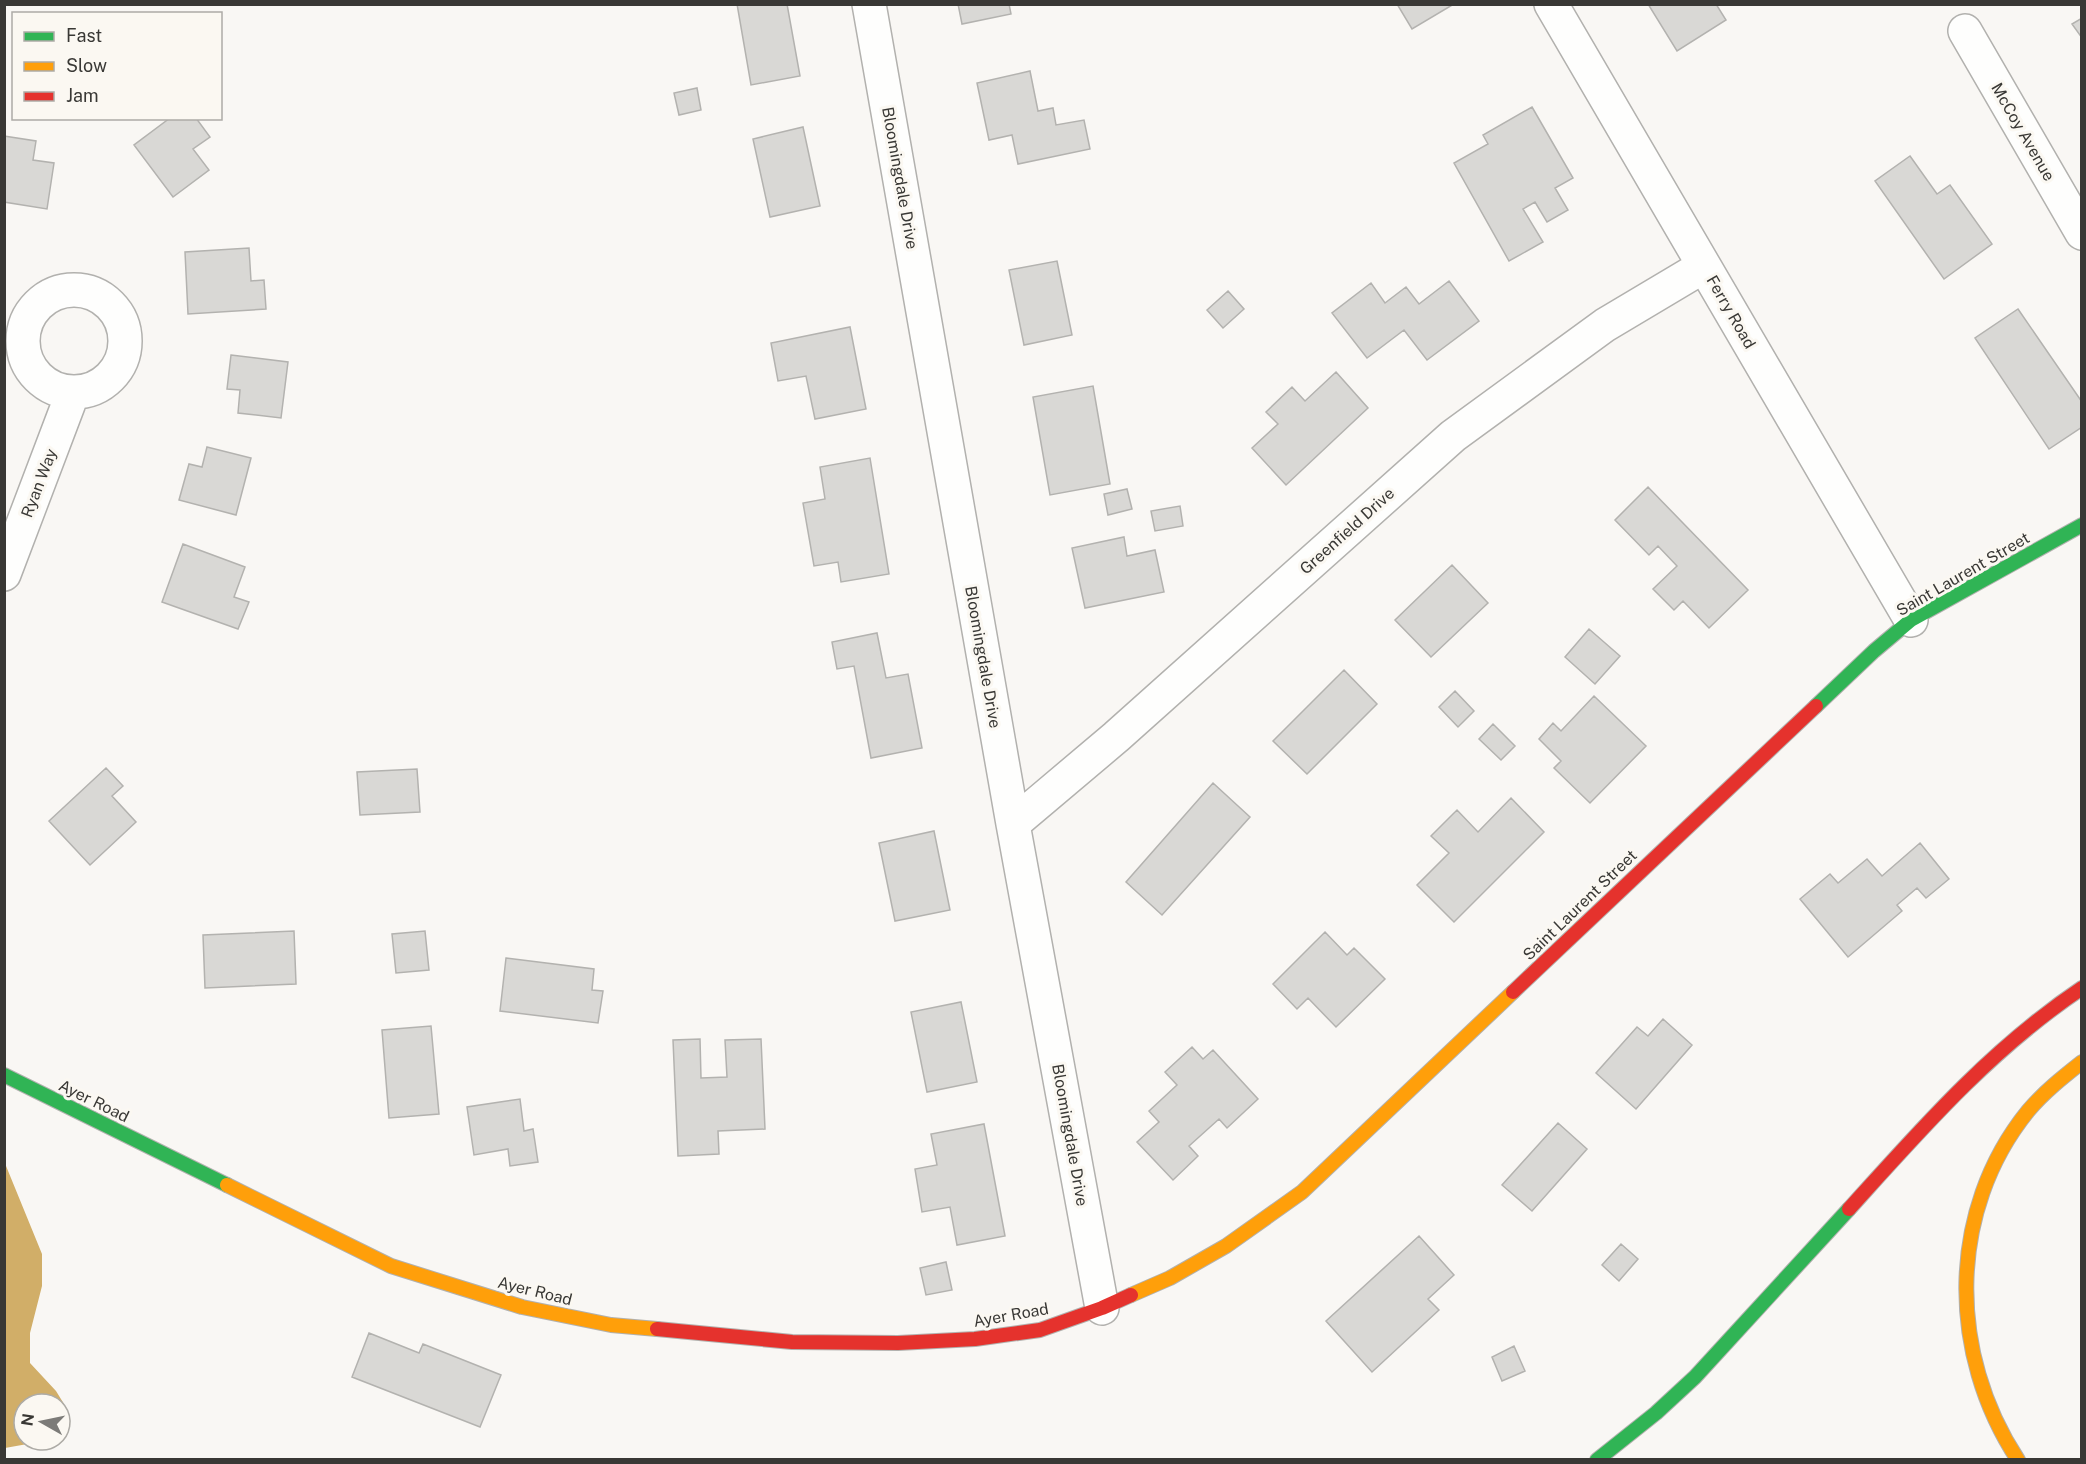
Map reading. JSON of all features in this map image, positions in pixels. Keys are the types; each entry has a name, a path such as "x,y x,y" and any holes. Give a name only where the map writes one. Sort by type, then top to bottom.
{"main road":[{"name":"Saint Laurent Street","path":"1102,1308 1170,1278 1226,1246 1302,1192 1874,651 1911,620 2082,525"},
{"path":"1597,1460 1642,1425 1695,1377 1930,1119 1987,1060 2024,1028 2082,988"},
{"path":"2018,1460 1986,1401 1973,1359 1966,1317 1968,1253 1984,1191 1991,1172 2010,1137 2021,1120 2048,1090 2082,1062"},
{"name":"Ayer Road","path":"4,1075 391,1266 522,1307 611,1324 792,1342 898,1343 975,1339 1040,1329 1102,1308"}],"street":[{"name":"Bloomingdale Drive","path":"869,4 1013,824 1102,1308"},
{"name":"Ferry Road","path":"1551,4 1911,620"},
{"name":"McCoy Avenue","path":"1965,31 2082,233"},
{"name":"Greenfield Drive","path":"1013,824 1116,737 1453,436 1605,325 1704,266"},
{"name":"Ryan Way","path":"4,574 73,392"}],"shaded area":[{"path":"4,1161 42,1254 42,1286 30,1333 30,1363 57,1392 12,1392 12,1447 5,1448"}],"building":[{"path":"737,4 787,4 800,76 751,85"},
{"path":"958,4 1009,4 1011,14 962,24"},
{"path":"1397,4 1454,4 1412,29"},
{"path":"1648,4 1716,4 1726,20 1677,51"},
{"path":"2082,18 2082,38 2072,24"},
{"path":"1030,71 1038,111 1053,108 1056,125 1084,120 1090,149 1018,164 1012,135 989,140 977,83"},
{"path":"697,88 701,110 679,115 674,93"},
{"path":"1532,107 1573,178 1555,188 1568,210 1547,222 1535,202 1523,209 1543,242 1509,261 1454,163 1488,144 1483,135"},
{"path":"167,120 197,120 210,137 193,149 209,170 173,197 134,145"},
{"path":"803,127 820,206 770,217 753,139"},
{"path":"4,136 36,141 33,160 54,163 47,209 4,202"},
{"path":"1910,156 1937,194 1950,185 1992,244 1944,279 1875,181"},
{"path":"249,248 251,281 264,280 266,309 188,314 185,252"},
{"path":"1057,261 1072,335 1024,345 1009,270"},
{"path":"1449,281 1479,321 1427,360 1404,330 1367,358 1332,313 1371,283 1385,303 1406,287 1419,304"},
{"path":"1228,291 1244,309 1223,328 1207,310"},
{"path":"2018,309 2082,402 2082,427 2049,449 1975,338"},
{"path":"850,327 866,409 815,419 806,376 778,381 771,343"},
{"path":"231,355 288,362 281,418 238,413 240,390 227,389"},
{"path":"1336,372 1368,408 1286,485 1252,448 1278,424 1266,412 1292,387 1305,401"},
{"path":"1093,386 1110,484 1050,495 1033,397"},
{"path":"207,447 251,458 236,515 179,500 189,464 202,467"},
{"path":"870,458 889,574 841,582 838,562 814,566 803,503 825,499 820,467"},
{"path":"1648,487 1748,590 1709,628 1683,601 1674,610 1653,589 1677,566 1658,546 1649,555 1615,520"},
{"path":"1127,489 1132,509 1108,515 1104,494"},
{"path":"1180,506 1183,526 1155,531 1151,511"},
{"path":"1124,537 1127,556 1155,550 1164,592 1085,608 1072,548"},
{"path":"183,544 245,567 234,597 249,602 238,629 162,602"},
{"path":"1452,565 1488,603 1431,657 1395,620"},
{"path":"1589,629 1620,656 1595,684 1565,657"},
{"path":"877,633 886,678 908,674 922,748 871,758 854,666 837,669 832,642"},
{"path":"1344,670 1377,704 1307,774 1273,741"},
{"path":"1455,691 1474,711 1458,727 1439,707"},
{"path":"1594,696 1646,746 1590,803 1554,768 1561,761 1539,739 1553,723 1561,731"},
{"path":"1493,724 1515,746 1501,760 1479,739"},
{"path":"106,768 123,786 112,796 136,822 90,865 49,821"},
{"path":"417,769 420,812 360,815 357,772"},
{"path":"1213,783 1250,817 1162,915 1126,882"},
{"path":"1511,798 1544,832 1454,922 1417,885 1449,853 1431,836 1457,810 1478,832"},
{"path":"934,831 950,910 895,921 879,843"},
{"path":"1920,843 1949,879 1926,898 1917,888 1897,905 1902,911 1848,957 1800,899 1830,874 1838,883 1867,859 1882,876"},
{"path":"294,931 296,984 205,988 203,935"},
{"path":"425,931 429,970 396,973 392,934"},
{"path":"1325,932 1347,955 1354,948 1385,979 1336,1027 1308,998 1297,1009 1273,984"},
{"path":"506,958 594,969 592,990 603,991 598,1023 500,1011"},
{"path":"961,1002 977,1082 927,1092 911,1012"},
{"path":"1663,1019 1692,1045 1636,1109 1596,1073 1637,1027 1648,1036"},
{"path":"431,1026 439,1114 389,1118 382,1030"},
{"path":"700,1039 701,1078 727,1077 725,1040 761,1039 765,1129 718,1131 719,1154 678,1156 673,1040"},
{"path":"1192,1047 1203,1059 1213,1050 1258,1099 1227,1128 1219,1119 1189,1146 1198,1156 1173,1180 1137,1142 1159,1122 1149,1111 1177,1085 1165,1072"},
{"path":"520,1099 524,1131 533,1129 538,1162 510,1166 508,1149 474,1155 467,1107"},
{"path":"1558,1123 1587,1149 1532,1211 1502,1185"},
{"path":"984,1124 1005,1236 957,1245 950,1207 922,1212 915,1169 937,1165 931,1134"},
{"path":"1419,1236 1454,1275 1428,1299 1439,1310 1372,1372 1326,1321"},
{"path":"1621,1244 1638,1259 1619,1281 1602,1265"},
{"path":"946,1262 952,1290 926,1295 920,1268"},
{"path":"369,1333 419,1353 423,1344 501,1375 480,1427 352,1377"},
{"path":"1514,1346 1525,1371 1502,1381 1492,1357"}],"traffic: fast":[{"path":"1816,706 1874,651 1911,620 2082,525"},
{"path":"4,1075 227,1185"},
{"path":"1597,1460 1656,1413 1695,1377 1849,1209"}],"traffic: slow":[{"path":"1131,1295 1170,1278 1226,1246 1302,1192 1513,992"},
{"path":"2018,1460 1995,1419 1979,1375 1969,1329 1966,1283 1971,1237 1982,1193 2001,1150 2034,1104 2082,1062"},
{"path":"227,1185 391,1266 522,1307 611,1325 657,1329"}],"traffic: jam":[{"path":"1513,992 1816,706"},
{"path":"1849,1209 1931,1120 1988,1063 2017,1037 2082,988"},
{"path":"657,1329 792,1342 898,1343 975,1339 1040,1330 1131,1295"}]}
